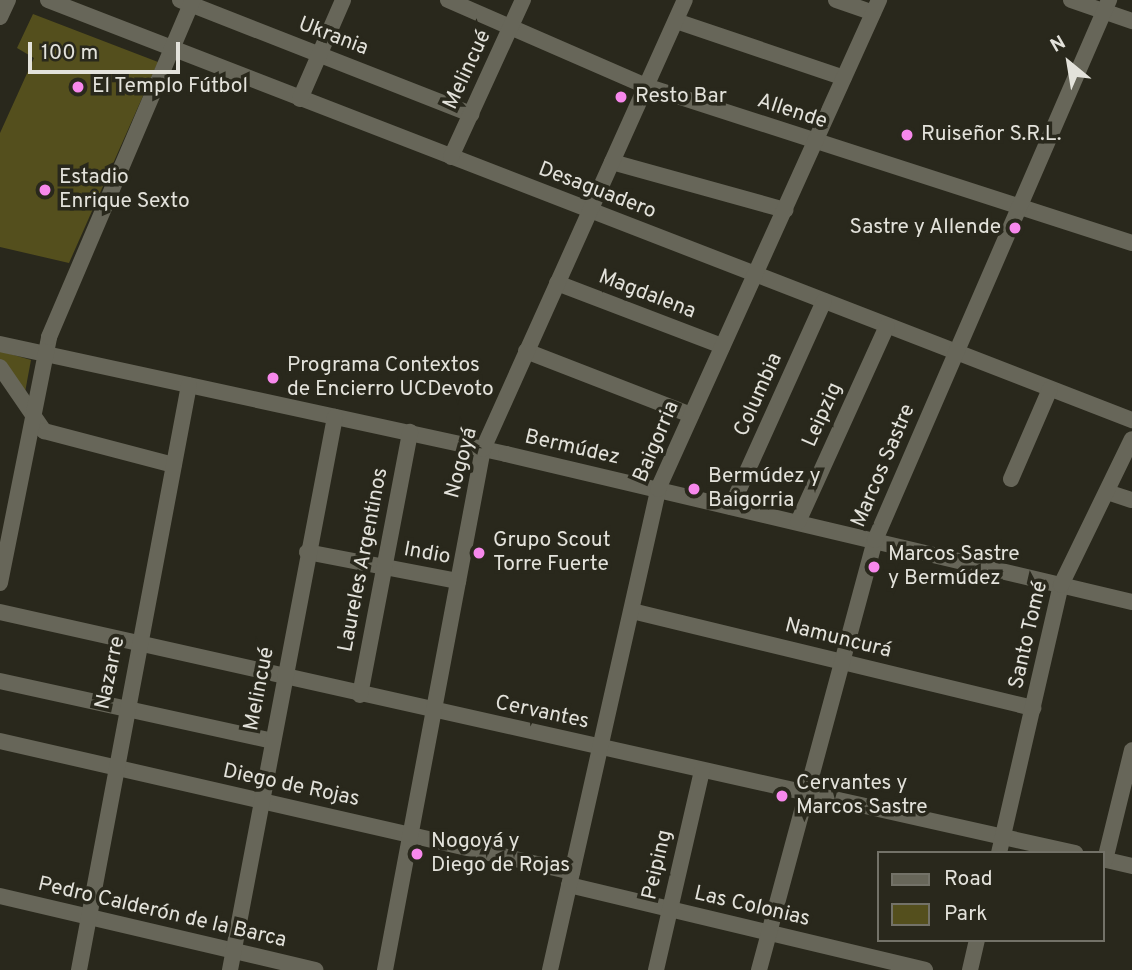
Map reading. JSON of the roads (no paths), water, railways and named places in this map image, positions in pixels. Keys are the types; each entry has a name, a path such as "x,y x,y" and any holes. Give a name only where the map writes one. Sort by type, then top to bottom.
{"street":[{"path":"0,17 8,0"},
{"name":"Desaguadero","path":"48,0 1132,420"},
{"path":"300,99 343,0"},
{"name":"Allende","path":"448,0 646,86 1132,243"},
{"name":"Melincué","path":"451,158 523,0"},
{"name":"Nogoyá","path":"385,970 483,449 685,0"},
{"path":"836,0 876,7"},
{"path":"1071,0 1107,6 1132,21"},
{"path":"0,583 45,353 173,49 188,2"},
{"name":"Ukrania","path":"188,2 471,114"},
{"name":"Marcos Sastre","path":"759,970 875,540 1107,6"},
{"name":"Baigorria","path":"550,970 658,489 876,7"},
{"path":"676,21 844,78"},
{"path":"612,162 785,210"},
{"name":"Magdalena","path":"557,283 722,346"},
{"name":"Columbia","path":"731,507 824,301"},
{"name":"Leipzig","path":"798,522 887,326"},
{"name":"Bermúdez","path":"0,344 410,432 1132,602"},
{"path":"526,351 691,415"},
{"path":"0,367 44,432 173,465"},
{"name":"Nazarre","path":"79,970 125,707 189,385"},
{"path":"1011,480 1050,389"},
{"name":"Melincué","path":"230,970 307,552 335,417"},
{"name":"Laureles Argentinos","path":"360,695 410,432"},
{"name":"Santo Tomé","path":"999,851 1062,585 1132,439"},
{"path":"1107,492 1132,500"},
{"name":"Indio","path":"307,552 458,581"},
{"name":"Namuncurá","path":"632,611 1034,708"},
{"name":"Cervantes","path":"0,612 284,678 1067,851"},
{"path":"0,681 272,741"},
{"name":"Diego de Rojas","path":"0,741 261,802 410,833 571,879"},
{"path":"1132,750 1104,859 1132,866"},
{"name":"Peiping","path":"656,970 702,770"},
{"name":"Las Colonias","path":"571,879 670,909 925,970"},
{"name":"Pedro Calderón de la Barca","path":"0,896 294,968 315,970"},
{"path":"970,970 977,942"}],"place":[{"name":"El Templo Fútbol","path":"78,87"},
{"name":"Resto Bar","path":"621,97"},
{"name":"Ruiseñor S.R.L.","path":"907,135"},
{"name":"Estadio Enrique Sexto","path":"45,190"},
{"name":"Sastre y Allende","path":"1015,228"},
{"name":"Programa Contextos de Encierro UCDevoto","path":"273,378"},
{"name":"Bermúdez y Baigorria","path":"694,489"},
{"name":"Grupo Scout Torre Fuerte","path":"479,553"},
{"name":"Marcos Sastre y Bermúdez","path":"874,567"},
{"name":"Cervantes y Marcos Sastre","path":"782,796"},
{"name":"Nogoyá y Diego de Rojas","path":"417,854"}]}
